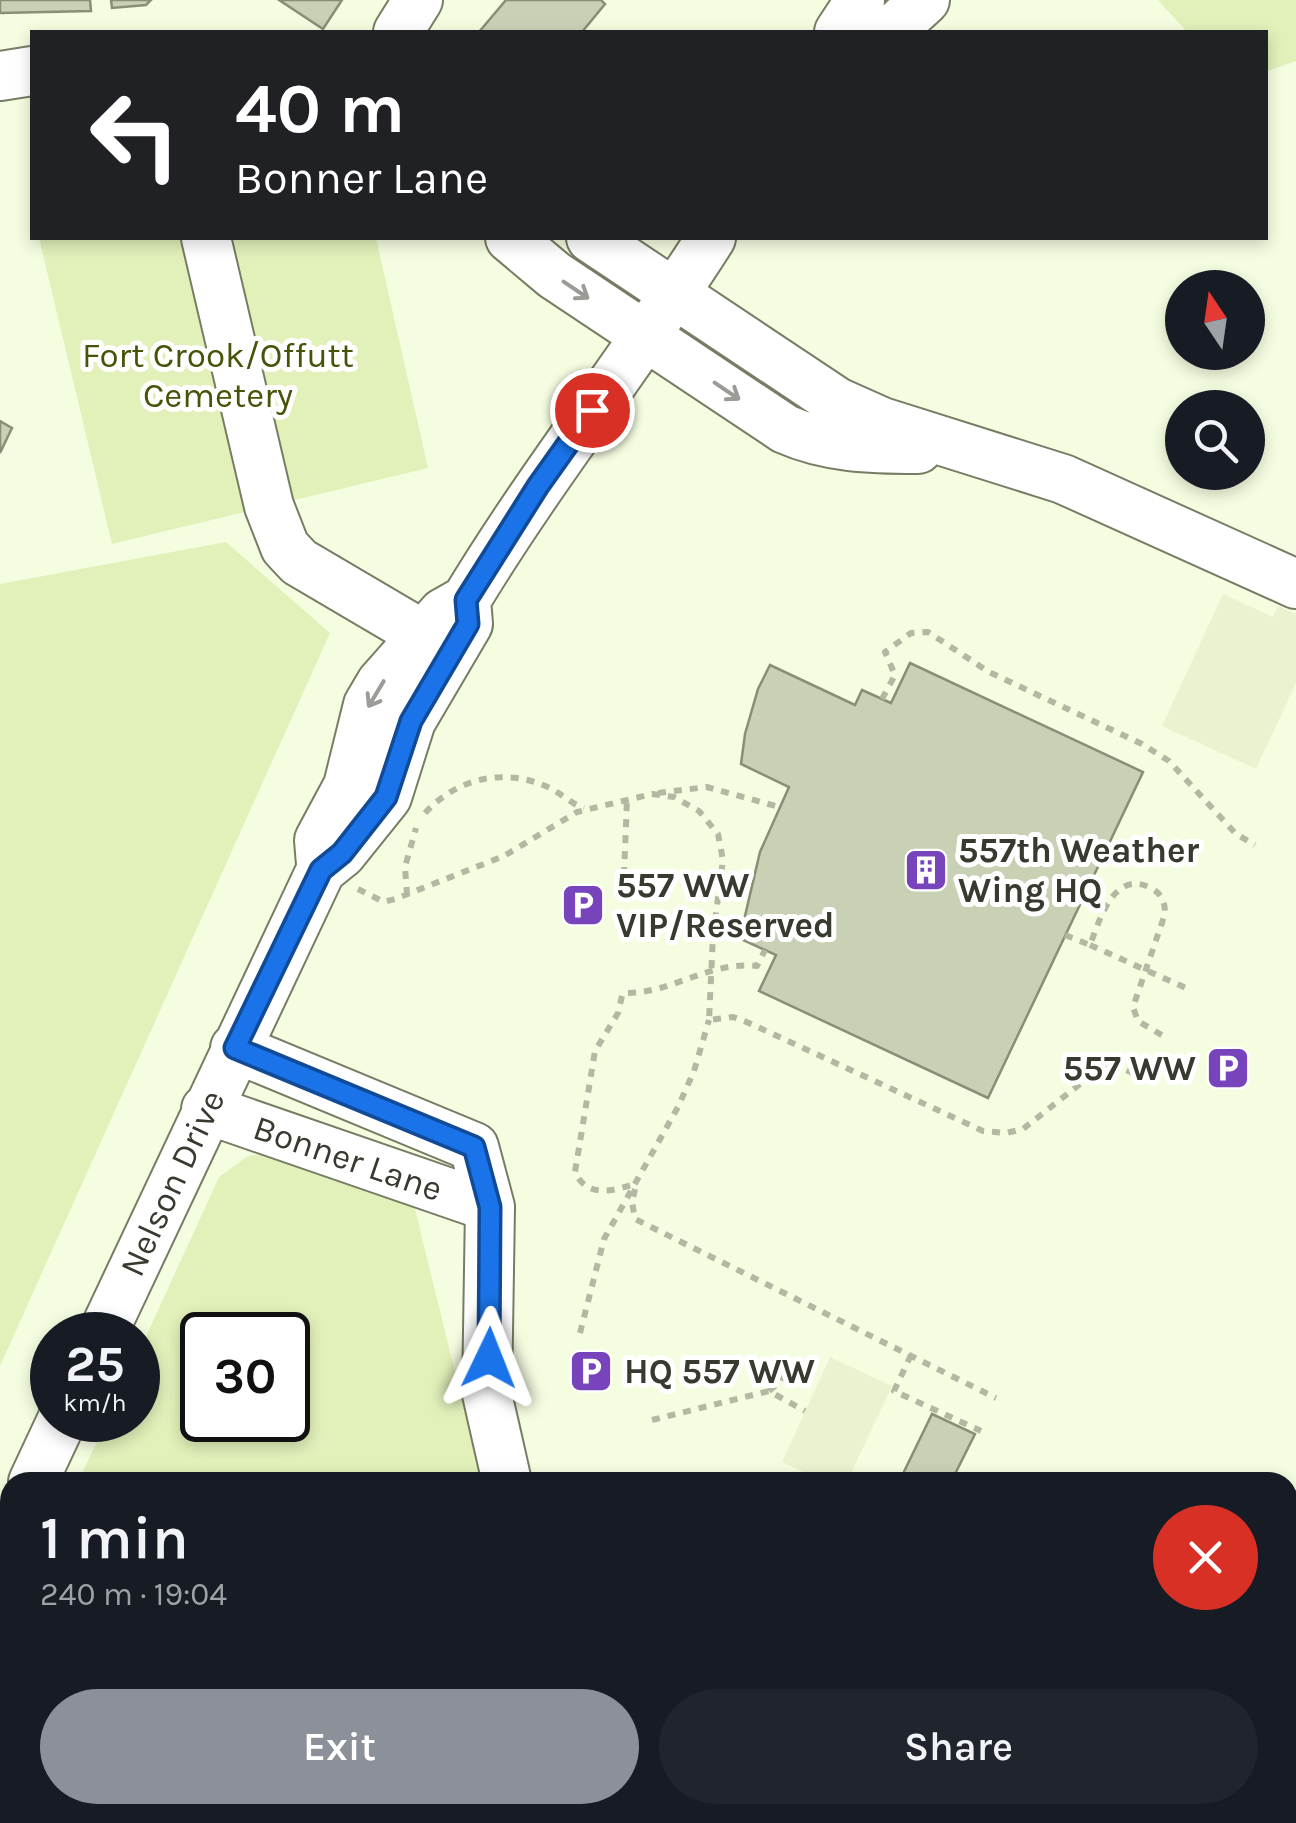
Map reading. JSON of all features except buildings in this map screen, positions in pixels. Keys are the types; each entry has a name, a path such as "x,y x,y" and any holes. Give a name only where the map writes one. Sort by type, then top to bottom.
{"street":[{"path":"399,30 418,0"},
{"path":"840,30 860,0"},
{"path":"892,30 925,0"},
{"path":"0,76 30,72"},
{"path":"206,240 269,506 285,547 299,562 423,636"},
{"path":"512,240 554,275 785,429 815,442 980,452"},
{"path":"594,240 837,402 882,422 1063,480 1296,584"},
{"name":"Nelson Drive","path":"321,870 320,840 348,786 368,705 381,683 443,613 466,600 556,460 646,337 710,240"},
{"name":"Nelson Drive","path":"113,1312 321,870 342,853 386,797 411,721 468,624 466,600"},
{"name":"Bonner Lane","path":"235,1048 474,1147 490,1207 487,1394 505,1472"},
{"name":"Bonner Lane","path":"206,1109 490,1207"},
{"path":"38,1472 52,1442"}],"path":[{"path":"882,699 895,676 885,652 911,633 928,632 989,672 1142,744 1168,761 1236,834 1255,845"},
{"path":"407,895 408,846 416,826 428,810 457,789 476,780 511,776 543,786 587,809"},
{"path":"321,870 384,902 467,874 555,824 587,809 627,798 707,787 779,807"},
{"path":"580,1333 604,1239 637,1186 689,1083 708,1020 723,860 718,834 699,812 674,797 652,794"},
{"path":"624,875 627,798"},
{"path":"1090,944 1108,901 1118,889 1131,884 1155,890 1165,901 1165,914 1134,1006 1138,1021 1165,1037"},
{"path":"1065,935 1188,988"},
{"path":"637,1186 593,1191 580,1183 575,1172 595,1050 625,995 654,992 711,969 757,966 765,950"},
{"path":"708,1020 733,1017 749,1023 983,1131 1006,1133 1023,1129 1108,1062 1146,1078"},
{"path":"637,1186 632,1202 635,1219 996,1398"},
{"path":"911,1356 894,1391 964,1426 982,1430"},
{"path":"652,1420 768,1391 780,1382 788,1362"},
{"path":"768,1391 805,1411"}],"shaded area":[{"path":"1223,594 1273,617 1278,606 1296,614 1296,683 1256,769 1162,726"},
{"path":"830,1357 892,1386 852,1472 804,1472 782,1462"}],"green space":[{"path":"1158,0 1296,0 1296,61 1268,71 1268,30 1185,30"},
{"name":"Fort Crook/Offutt Cemetery","path":"39,240 376,240 428,468 112,544"},
{"path":"226,542 330,633 0,1366 0,584"},
{"path":"280,1152 413,1201 480,1472 83,1472 97,1442 160,1442 157,1312 219,1177 248,1156"}],"place":[{"name":"557th Weather Wing HQ","path":"926,870"},
{"name":"557 WW VIP/Reserved","path":"583,905"},
{"name":"557 WW","path":"1228,1068"},
{"name":"HQ 557 WW","path":"591,1371"}],"route":[{"path":"489,1358 490,1207 474,1147 235,1048 321,870 342,853 386,797 411,721 468,624 466,600 538,486 592,410"}]}
